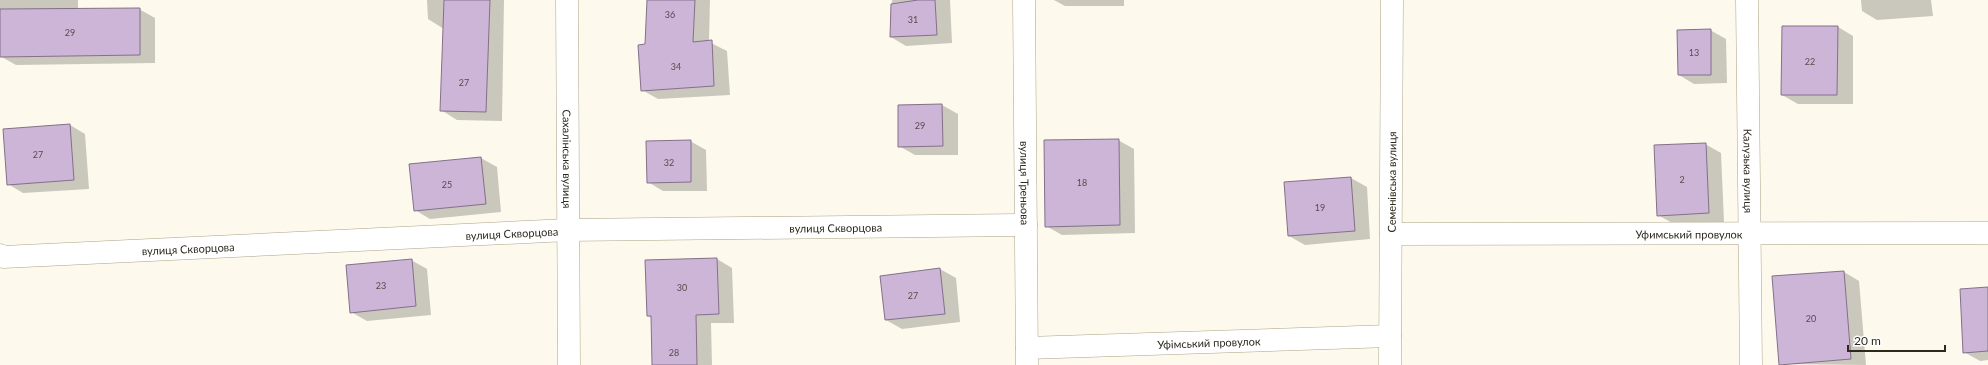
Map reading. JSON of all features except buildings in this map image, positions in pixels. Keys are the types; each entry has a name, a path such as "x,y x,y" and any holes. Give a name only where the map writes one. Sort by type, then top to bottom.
{"street":[{"name":"Сахалінська вулиця","path":"567,0 569,365"},
{"name":"вулиця Треньова","path":"1024,0 1027,356"},
{"name":"Семенівська вулиця","path":"1390,365 1392,0"},
{"name":"Калузька вулиця","path":"1747,0 1751,365"},
{"name":"вулиця Скворцова","path":"0,255 3,257 568,230 1026,225"},
{"name":"Уфимський провулок","path":"1391,234 1988,233"},
{"name":"Уфімський провулок","path":"1027,356 1390,336"}]}
